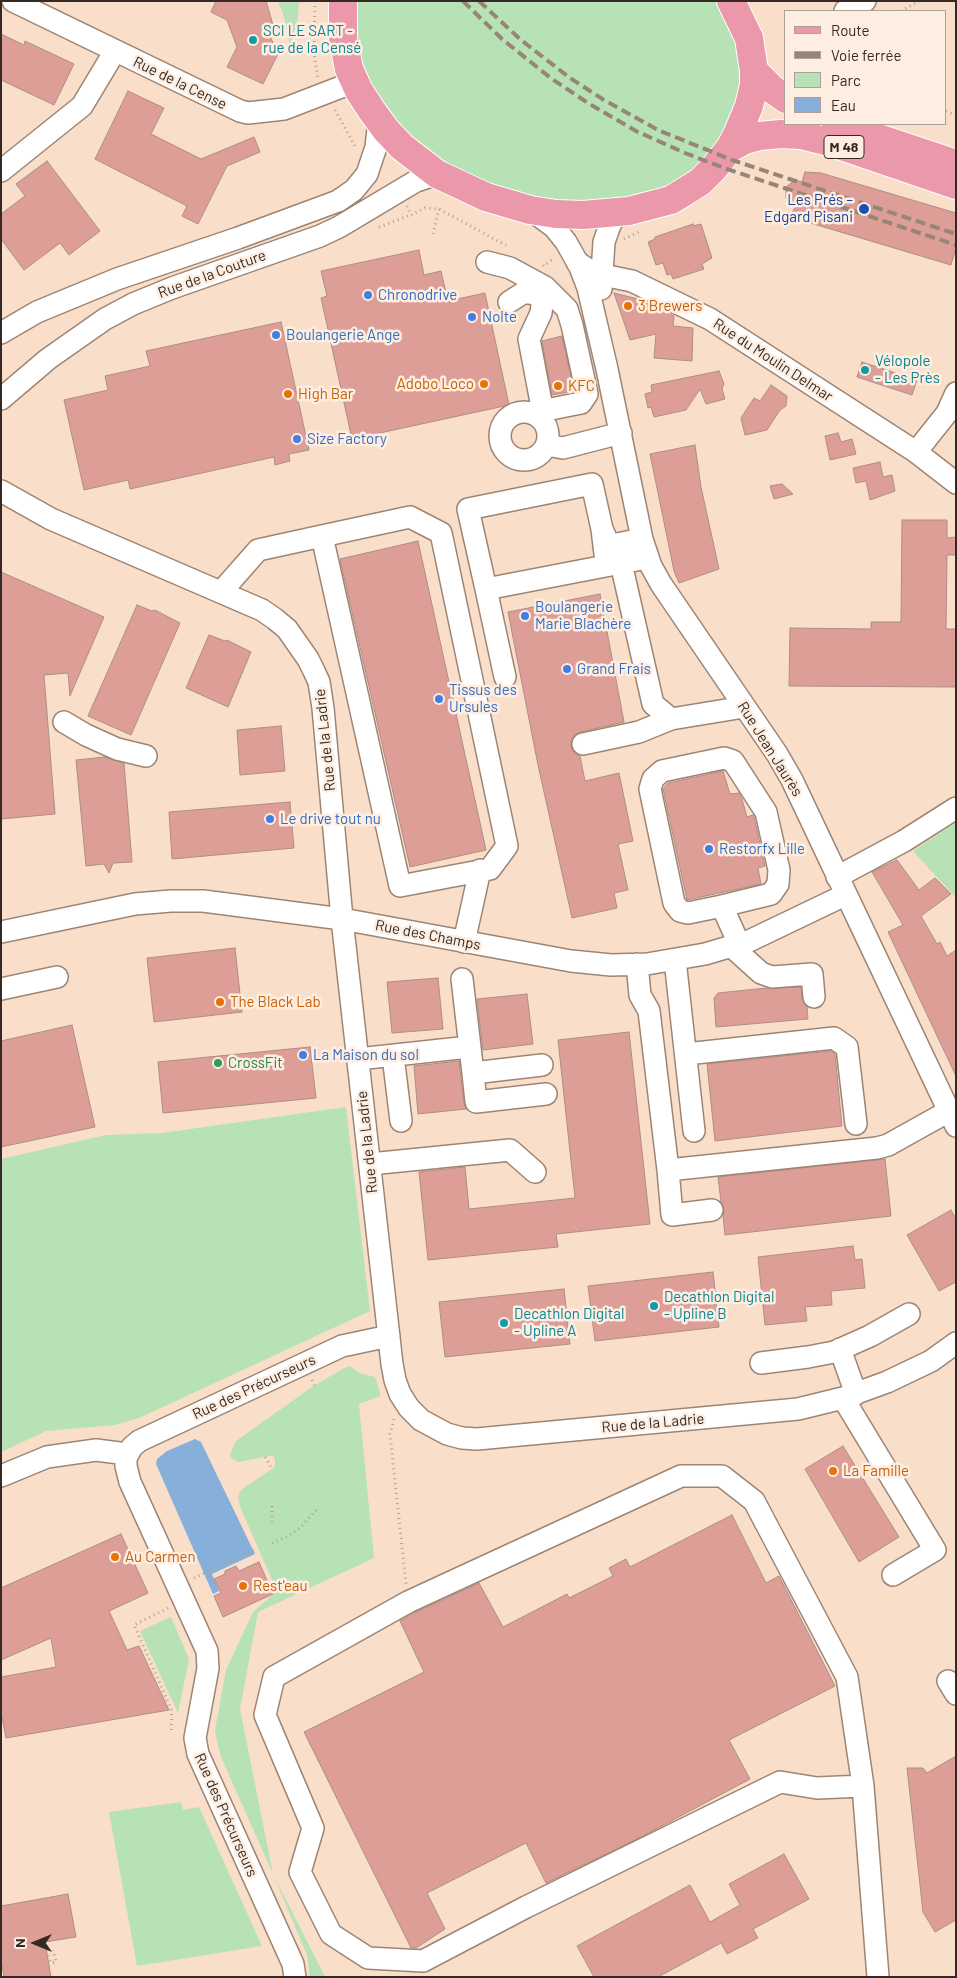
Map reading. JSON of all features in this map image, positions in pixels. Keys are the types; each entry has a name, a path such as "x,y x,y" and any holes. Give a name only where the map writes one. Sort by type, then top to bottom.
{"main road":[{"path":"343,1 344,48 354,82 379,121 402,147 437,174 474,192 530,210 569,215 617,213 655,206 682,194 706,176 730,148 749,106 754,71 749,38 731,1"},
{"path":"754,71 772,89 784,97"},
{"name":"M 48","path":"839,125 956,164"},
{"name":"M 48","path":"730,148 745,140 759,136 801,135 833,143 956,185"}],"street":[{"name":"Rue de la Cense","path":"13,1 240,111 248,113 284,109 354,82"},
{"path":"847,10 865,1"},
{"path":"1,171 82,106 115,51"},
{"name":"Rue de la Couture","path":"1,333 37,312 117,279 238,238 338,201 354,190 366,174 376,147 379,121"},
{"name":"Rue de la Couture","path":"1,399 48,359 105,318 172,288 320,236 339,227 416,181 437,174"},
{"name":"Rue Jean Jaurès","path":"530,210 561,234 578,262 588,288 645,548 661,584 792,780 952,1118"},
{"name":"Rue Jean Jaurès","path":"607,369 600,275 604,242 617,213"},
{"path":"487,262 510,268 545,287 566,309 572,325 587,394 581,403 551,409 545,407 541,402 529,339 541,313 541,299 530,292 523,293 509,302"},
{"name":"Rue du Moulin Delmar","path":"578,262 586,270 600,275 632,281 710,319 916,452 956,483"},
{"path":"916,452 947,413 956,393"},
{"path":"547,446 563,448 621,433"},
{"path":"506,677 468,509 592,484 602,529 605,554 610,559 621,563"},
{"name":"Rue de la Ladrie","path":"1,491 51,519 262,610 287,629 308,659 319,682 342,919 395,1380 400,1394 409,1408 421,1420 433,1428 462,1438 477,1439 784,1411 849,1396 917,1368 956,1343"},
{"path":"222,592 258,550 322,536 410,517 440,533 508,846 490,868 400,886 322,536"},
{"path":"602,529 608,543 612,545 645,548"},
{"path":"486,589 621,563 645,548"},
{"path":"621,563 653,704 671,719"},
{"path":"583,744 639,732 671,719 744,707"},
{"path":"64,722 86,735 117,748 146,756"},
{"path":"724,758 734,761 766,812 779,870 778,884 771,894 722,906 688,913 680,911 674,903 650,789 653,779 662,771 724,758"},
{"name":"Rue des Champs","path":"1,932 116,907 171,901 219,903 342,919 571,961 611,965 675,960 735,945 762,935 841,886 904,841 956,808"},
{"path":"464,942 480,870"},
{"path":"722,906 735,945 761,973 772,977 812,974 814,997"},
{"path":"675,960 694,1131"},
{"path":"636,964 640,995 649,1011 672,1215 712,1210"},
{"path":"1,989 56,977"},
{"path":"462,980 476,1102 546,1094"},
{"path":"686,1054 834,1038 847,1047 856,1124"},
{"path":"358,1059 469,1047"},
{"path":"394,1056 401,1121"},
{"path":"473,1073 542,1065"},
{"path":"668,1170 877,1148 952,1118"},
{"path":"370,1164 510,1150 536,1172"},
{"path":"761,1363 808,1357 840,1349 870,1336 909,1314"},
{"name":"Rue des Précurseurs","path":"295,1977 293,1964 198,1754 195,1738 208,1664 207,1651 130,1482 126,1466 127,1454 132,1446 139,1441 342,1346 389,1336"},
{"path":"840,1349 849,1396 934,1550 892,1575"},
{"path":"1,1476 47,1457 96,1450 127,1454"},
{"path":"863,1786 817,1788 780,1782 526,1907 423,1962 368,1958 331,1934 300,1872 313,1828 265,1715 274,1677 408,1602 681,1476 722,1476 754,1501 848,1678 863,1786 878,1977"}],"path":[{"path":"903,10 919,1"},
{"path":"404,201 411,215 425,208 438,209 512,248"},
{"path":"433,234 438,209"},
{"path":"536,261 544,266 556,257"},
{"path":"400,1394 390,1434 408,1602"},
{"path":"265,1457 272,1469"},
{"path":"272,1506 272,1526"},
{"path":"272,1543 300,1528 318,1508"},
{"path":"196,1576 254,1550"},
{"path":"170,1733 172,1711 134,1625 171,1607"},
{"path":"46,1951 51,1963 56,1962 53,1950"}],"green space":[{"path":"278,1 299,1 298,18 290,47 284,17"},
{"path":"357,1 718,1 740,48 742,89 726,138 685,179 647,196 574,204 511,194 450,167 407,136 375,96 359,60 355,20"},
{"path":"956,822 956,898 913,851"},
{"path":"346,1107 370,1311 139,1418 115,1425 46,1431 1,1452 1,1159 106,1135 162,1133"},
{"path":"350,1366 359,1373 375,1377 381,1396 359,1404 374,1558 258,1612 240,1709 273,1874 221,1757 215,1730 226,1670 253,1612 277,1591 238,1499 242,1489 275,1466 275,1459 273,1456 269,1456 239,1462 231,1458 230,1454 236,1441 312,1387"},
{"path":"171,1617 189,1659 178,1713 140,1631"},
{"path":"181,1802 183,1810 199,1807 262,1946 137,1966 109,1812"},
{"path":"273,1874 325,1977 310,1977 307,1955"}],"water":[{"path":"195,1439 201,1442 255,1554 212,1574 219,1591 213,1594 156,1464 157,1459 167,1451"}],"building":[{"name":"SCI LE SART - rue de la Censé","path":"216,1 266,1 273,25 269,34 278,54 263,84 227,67 237,47 227,20 211,12"},
{"path":"1,34 24,45 25,41 74,64 54,105 1,80"},
{"path":"128,91 164,108 151,134 201,159 254,137 260,152 227,166 198,224 182,216 187,206 95,159"},
{"path":"47,161 100,231 69,255 60,243 24,270 1,239 1,214 25,196 16,184"},
{"path":"805,172 821,173 956,213 956,248 951,265 807,222 791,214 796,206 790,204 786,198 786,187 795,180 802,182"},
{"path":"693,224 693,226 701,224 712,258 702,264 704,269 673,279 671,274 667,275 663,263 656,265 648,242 655,239 655,237"},
{"path":"419,250 424,275 441,271 448,301 485,293 509,405 352,439 321,298 327,296 321,271"},
{"path":"614,293 638,299 674,316 673,326 693,328 692,361 654,358 656,334 630,340"},
{"path":"281,322 309,450 289,454 290,461 275,465 274,457 130,489 128,480 84,490 64,400 108,390 105,376 150,366 146,351"},
{"path":"562,336 574,391 552,395 542,341"},
{"path":"862,362 917,380 912,395 857,377"},
{"path":"719,371 724,384 722,389 725,399 706,404 700,389 686,410 654,417 651,407 648,408 645,394 652,392 651,385"},
{"path":"771,385 787,396 786,406 780,410 767,430 745,435 741,418 754,398 760,401"},
{"path":"838,433 841,442 852,439 856,454 830,460 825,436"},
{"path":"695,445 701,487 719,569 679,583 674,571 650,454"},
{"path":"880,462 883,477 892,475 895,491 870,500 866,481 856,483 853,468"},
{"path":"782,484 793,494 774,499 770,486"},
{"path":"902,520 947,520 947,538 956,537 956,555 947,555 946,629 956,629 956,687 789,686 790,628 871,629 871,622 901,622"},
{"path":"418,541 486,850 410,867 340,559"},
{"path":"1,572 104,617 70,696 68,673 44,675 55,814 1,819"},
{"path":"600,594 624,722 580,732 574,735 571,740 571,746 574,753 580,756 585,781 619,773 633,841 618,844 628,890 614,893 617,908 572,918 538,765 508,612"},
{"path":"137,605 152,611 155,610 180,623 131,735 88,716"},
{"path":"209,635 227,640 251,652 228,707 186,688"},
{"path":"281,726 285,771 240,775 237,730"},
{"path":"105,757 124,763 132,862 113,863 109,873 104,864 86,866 76,760"},
{"path":"723,771 730,794 739,793 747,817 753,815 754,817 765,866 758,868 761,884 687,900 663,789 668,783"},
{"path":"290,802 294,848 172,859 169,812"},
{"path":"897,860 919,890 935,878 951,894 921,916 937,944 940,942 947,956 956,950 956,1076 888,932 903,925 872,872"},
{"path":"235,948 242,1012 154,1022 147,958"},
{"path":"438,978 443,1029 392,1033 387,982"},
{"path":"801,987 802,999 807,1007 808,1019 716,1027 714,998 718,993 766,988"},
{"path":"527,994 533,1044 483,1050 477,999"},
{"path":"72,1025 95,1127 1,1147 1,1041"},
{"path":"629,1032 650,1224 556,1234 558,1247 428,1260 419,1172 465,1167 469,1209 575,1198 558,1040"},
{"path":"310,1047 316,1098 163,1113 158,1062"},
{"path":"831,1051 835,1054 842,1126 715,1141 707,1064"},
{"path":"459,1061 466,1109 418,1114 414,1066"},
{"path":"885,1159 891,1216 725,1235 724,1209 721,1202 718,1177"},
{"path":"951,1210 956,1219 956,1282 939,1291 907,1235"},
{"path":"853,1246 855,1260 862,1259 865,1288 831,1291 832,1305 805,1307 807,1321 765,1325 758,1257"},
{"name":"Decathlon Digital - Upline B","path":"713,1272 719,1327 595,1341 588,1286"},
{"name":"Decathlon Digital - Upline A","path":"564,1289 570,1344 445,1357 439,1302"},
{"path":"843,1446 899,1537 859,1562 805,1469"},
{"path":"732,1515 766,1583 779,1576 835,1686 729,1740 750,1779 641,1837 546,1883 526,1843 427,1893 445,1929 416,1948 411,1948 304,1732 424,1672 400,1621 414,1613 479,1583 503,1627 567,1594 569,1598 613,1576 609,1568 626,1559 630,1567"},
{"path":"121,1534 148,1593 109,1611 127,1650 139,1646 169,1710 6,1738 1,1712 1,1677 56,1667 51,1638 1,1660 1,1588"},
{"name":"Rest'eau","path":"259,1562 273,1594 223,1617 214,1596 221,1593 214,1579 236,1566 239,1571"},
{"path":"956,1756 956,1920 935,1932 923,1912 907,1768 923,1768 927,1773"},
{"path":"784,1854 809,1899 753,1929 758,1938 727,1954 721,1943 658,1977 594,1977 577,1946 690,1885 710,1922 740,1905 729,1884"},
{"path":"68,1894 76,1937 45,1942 51,1977 4,1977 1,1959 1,1906"}],"railway":[{"path":"463,1 502,39 552,79 636,131 724,168 956,245"},
{"path":"479,1 521,40 570,78 604,100 658,130 732,160 956,234"}],"place":[{"name":"SCI LE SART - rue de la Censé","path":"253,40"},
{"name":"Les Prés – Edgard Pisani","path":"864,209"},
{"name":"Chronodrive","path":"368,295"},
{"name":"3 Brewers","path":"628,306"},
{"name":"Nolte","path":"472,317"},
{"name":"Boulangerie Ange","path":"276,335"},
{"name":"Vélopole - Les Près","path":"865,370"},
{"name":"Adobo Loco","path":"484,384"},
{"name":"KFC","path":"558,386"},
{"name":"High Bar","path":"288,394"},
{"name":"Size Factory","path":"297,439"},
{"name":"Boulangerie Marie Blachère","path":"525,616"},
{"name":"Grand Frais","path":"567,669"},
{"name":"Tissus des Ursules","path":"439,699"},
{"name":"Le drive tout nu","path":"270,819"},
{"name":"Restorfx Lille","path":"709,849"},
{"name":"The Black Lab","path":"220,1002"},
{"name":"La Maison du sol","path":"303,1055"},
{"name":"CrossFit","path":"218,1063"},
{"name":"Decathlon Digital - Upline B","path":"654,1306"},
{"name":"Decathlon Digital - Upline A","path":"504,1323"},
{"name":"La Famille","path":"833,1471"},
{"name":"Au Carmen","path":"115,1557"},
{"name":"Rest'eau","path":"243,1586"}]}
